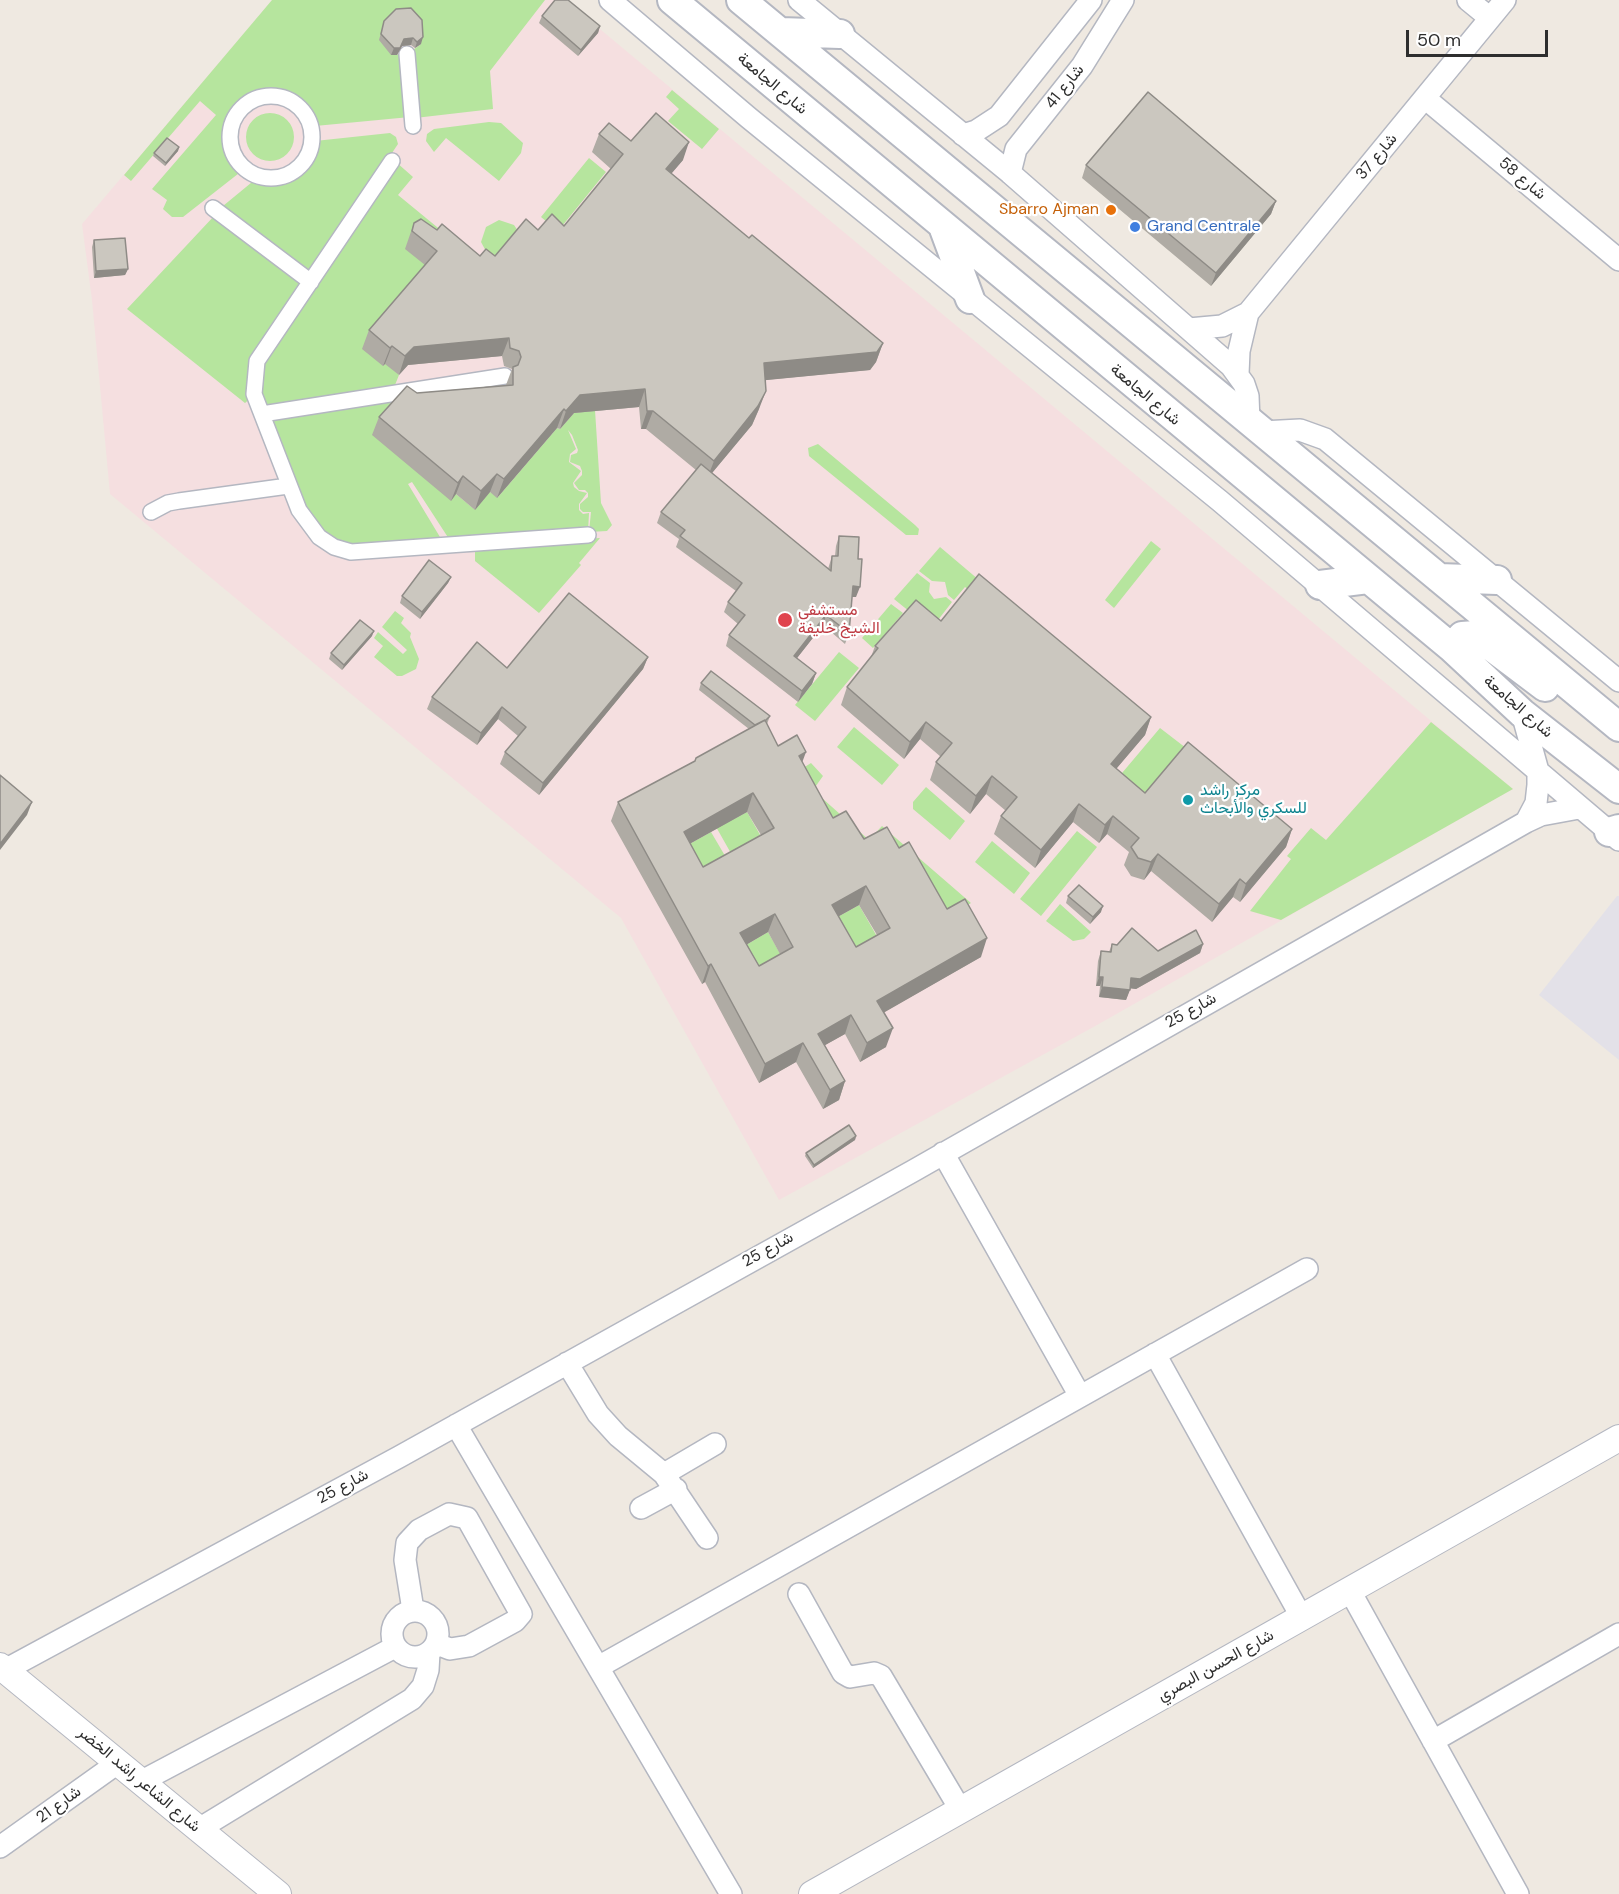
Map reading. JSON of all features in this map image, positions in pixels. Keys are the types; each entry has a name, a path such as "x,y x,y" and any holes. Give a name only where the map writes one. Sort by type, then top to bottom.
{"main road":[{"name":"شارع الجامعة","path":"672,0 1452,648 1521,713 1619,789"},
{"path":"741,0 1619,727"},
{"path":"781,32 840,34"},
{"path":"943,227 970,299"},
{"path":"1439,578 1497,580"},
{"path":"1320,585 1368,579"},
{"path":"1452,648 1462,636 1476,635 1540,684 1560,691 1576,692"}],"street":[{"path":"610,0 749,118 1320,585 1579,808 1616,834"},
{"path":"799,0 1010,173 1238,374 1248,396 1256,427 1300,430 1325,439 1619,681"},
{"name":"شارع 41","path":"963,135 976,131 999,116 1091,0"},
{"name":"شارع 41","path":"1010,173 1016,149 1082,66 1123,0"},
{"path":"1468,0 1490,18"},
{"name":"شارع 37","path":"1189,329 1222,326 1248,312 1426,99 1504,0"},
{"path":"407,54 413,126"},
{"path":"272,96 284,98 300,108 310,124 311,148 298,169 288,175 276,179 257,176 241,167 234,157 229,133 239,110 248,102 272,96"},
{"name":"شارع 58","path":"1426,99 1619,260"},
{"path":"392,161 257,361 254,394 299,510 319,537 334,547 351,552 588,534"},
{"path":"213,208 311,282"},
{"name":"شارع 37","path":"1238,374 1239,351 1248,312"},
{"path":"262,414 505,376"},
{"path":"151,512 179,501 288,486"},
{"path":"1521,713 1538,771 1536,803 1526,822"},
{"name":"شارع 25","path":"3,1668 456,1425 943,1153 1526,822 1541,815 1579,808"},
{"path":"943,1153 1080,1396"},
{"path":"600,1666 1307,1269"},
{"path":"1155,1354 1302,1618"},
{"path":"567,1363 598,1414 611,1429 670,1482 707,1538"},
{"path":"456,1425 600,1666 731,1894"},
{"name":"شارع الحسن البصري","path":"812,1894 1619,1438"},
{"path":"641,1508 715,1444"},
{"path":"199,1828 412,1699 423,1686 433,1649 439,1632 435,1620 425,1612 413,1610 401,1614 393,1624 391,1636 395,1647 405,1655 417,1657 433,1649 469,1646 515,1621 520,1614 467,1518 449,1514 419,1530 407,1543 405,1560 413,1610"},
{"path":"1350,1591 1518,1894"},
{"path":"799,1594 843,1673 850,1677 874,1673 881,1676 960,1809"},
{"path":"1433,1741 1619,1634"},
{"path":"141,1781 395,1647"},
{"name":"شارع الشاعر راشد الخضر","path":"3,1668 278,1894"},
{"name":"شارع 21","path":"0,1847 119,1762"}],"shaded area":[{"name":"مستشفى الشيخ خليفة","path":"272,0 565,0 1513,789 1097,1025 779,1200 621,918 110,494 92,300 82,224"},
{"path":"1619,896 1619,1060 1539,995"}],"green space":[{"path":"272,0 545,0 490,71 493,109 415,118 410,52 421,44 420,26 391,55 404,54 410,117 315,126 306,110 293,98 276,93 256,96 238,107 226,132 231,157 243,170 183,217 172,217 163,209 167,200 152,189 216,115 200,101 131,181 124,175"},
{"path":"672,90 719,129 702,149 668,121 679,109 666,97"},
{"path":"265,113 275,113 287,120 294,132 294,142 287,154 275,161 265,161 250,150 246,142 246,132 257,117"},
{"path":"489,122 501,123 523,143 521,153 499,181 446,138 434,152 426,141 427,134 434,129"},
{"path":"390,133 396,137 398,144 314,269 305,272 223,206 257,178 282,179 300,169 308,160 315,141"},
{"path":"589,158 606,172 558,231 541,217"},
{"path":"396,162 413,177 398,195 454,241 430,270 383,366 389,360 399,375 393,390 267,408 256,386 257,372"},
{"path":"215,215 298,278 300,287 279,321 252,397 245,403 127,309"},
{"path":"499,220 514,225 518,231 502,258 488,255 481,242 486,227"},
{"path":"387,398 456,494 474,509 490,492 498,497 557,428 560,429 574,413 595,410 601,503 612,525 607,531 589,532 591,512 583,512 580,509 580,504 588,497 588,493 585,490 579,490 574,483 582,475 582,471 580,466 570,462 571,455 577,453 578,450 568,430 576,449 570,454 569,462 581,471 573,483 574,487 579,491 587,493 579,504 579,510 583,514 589,513 588,532 451,542 412,482 408,484 443,542 341,547 308,519 272,422 275,418"},
{"path":"818,444 915,525 919,529 918,535 906,535 809,456 808,448"},
{"path":"600,538 579,563 581,565 539,613 475,561 475,547"},
{"path":"1151,541 1161,549 1114,608 1105,600"},
{"path":"940,547 979,580 970,591 965,587 954,600 948,595 945,582 932,581 919,571"},
{"path":"917,573 930,583 929,592 934,599 946,597 952,602 931,629 894,599"},
{"path":"891,604 903,613 873,648 862,638"},
{"path":"395,611 404,618 401,623 411,633 410,637 419,659 416,669 402,676 397,676 374,657 383,646 374,638 378,632 403,654 407,650 382,627"},
{"path":"839,652 859,668 815,721 795,705"},
{"path":"1431,722 1513,789 1281,920 1250,911 1291,859 1287,856 1311,828 1326,840"},
{"path":"854,727 899,765 882,785 837,747"},
{"path":"1160,728 1186,748 1143,800 1117,779"},
{"path":"811,763 823,776 813,790 869,840 882,826 971,903 955,913 857,858 792,775"},
{"path":"926,787 965,821 950,840 913,809 913,802"},
{"path":"747,812 767,847 737,864 715,825 731,816 734,819"},
{"path":"1077,831 1097,847 1041,916 1020,899"},
{"path":"711,832 731,866 697,886 677,851"},
{"path":"992,841 1030,873 1014,894 975,862"},
{"path":"1060,904 1091,932 1084,939 1073,941 1046,921"},
{"path":"859,905 883,947 849,965 825,924"},
{"path":"768,932 787,966 753,985 734,952"}],"building":[{"path":"555,0 568,0 600,26 581,50 542,16"},
{"path":"411,8 422,20 423,37 417,42 413,38 404,39 400,48 394,48 381,34 384,21 396,9"},
{"path":"1148,92 1276,201 1216,273 1086,165"},
{"path":"656,113 689,142 666,169 749,238 752,235 883,343 877,352 764,363 766,391 758,406 714,461 653,411 647,411 645,389 580,395 566,411 564,409 504,479 497,474 481,491 463,476 458,483 379,417 407,386 417,393 513,385 513,367 518,365 521,357 519,351 510,348 509,338 414,347 405,356 392,346 390,348 369,330 437,251 412,231 414,223 421,219 437,230 442,224 480,256 486,249 495,256 526,219 538,230 552,214 564,226 623,154 599,134 609,123 631,141"},
{"path":"167,138 179,147 166,163 154,153"},
{"path":"125,238 128,269 96,271 94,240"},
{"path":"701,464 831,571 832,556 838,556 839,536 859,537 858,559 862,559 860,587 853,586 849,633 826,615 794,656 816,673 802,691 729,635 745,615 728,602 742,583 680,536 685,530 661,512"},
{"path":"429,560 451,577 422,612 402,596"},
{"path":"979,574 1151,717 1111,764 1145,793 1188,742 1292,829 1246,884 1240,879 1219,904 1158,854 1151,862 1138,858 1131,847 1139,838 1113,816 1105,825 1079,804 1041,850 1001,816 1017,797 992,776 976,796 936,762 952,743 926,722 910,742 847,687 878,648 875,646 916,600 941,621"},
{"path":"569,593 648,657 543,783 505,752 526,727 502,707 481,733 432,697 477,642 507,668"},
{"path":"360,620 374,631 344,665 331,653"},
{"path":"711,671 770,716 755,725 701,683"},
{"path":"765,720 778,746 797,735 806,752 799,756 833,818 846,811 864,839 887,827 899,848 909,842 947,909 965,899 987,938 877,1001 893,1028 867,1043 851,1015 818,1034 845,1081 830,1090 803,1043 765,1064 711,964 708,966 618,802 695,761 696,758","holes":["753,793 774,828 703,867 684,832","866,886 890,928 856,947 832,905","775,914 793,947 759,966 740,933"]},
{"path":"0,775 32,802 0,844"},
{"path":"1079,885 1103,906 1093,917 1068,896"},
{"path":"1132,928 1158,951 1196,930 1203,944 1140,979 1131,978 1130,990 1102,987 1103,977 1099,977 1101,951 1111,952 1112,944 1117,945"},
{"path":"849,1125 856,1136 814,1165 806,1153"}],"place":[{"name":"Sbarro Ajman","path":"1111,210"},
{"name":"Grand Centrale","path":"1135,227"},
{"name":"مستشفى الشيخ خليفة","path":"785,620"},
{"name":"مركز راشد للسكري والأبحاث","path":"1188,800"}]}
